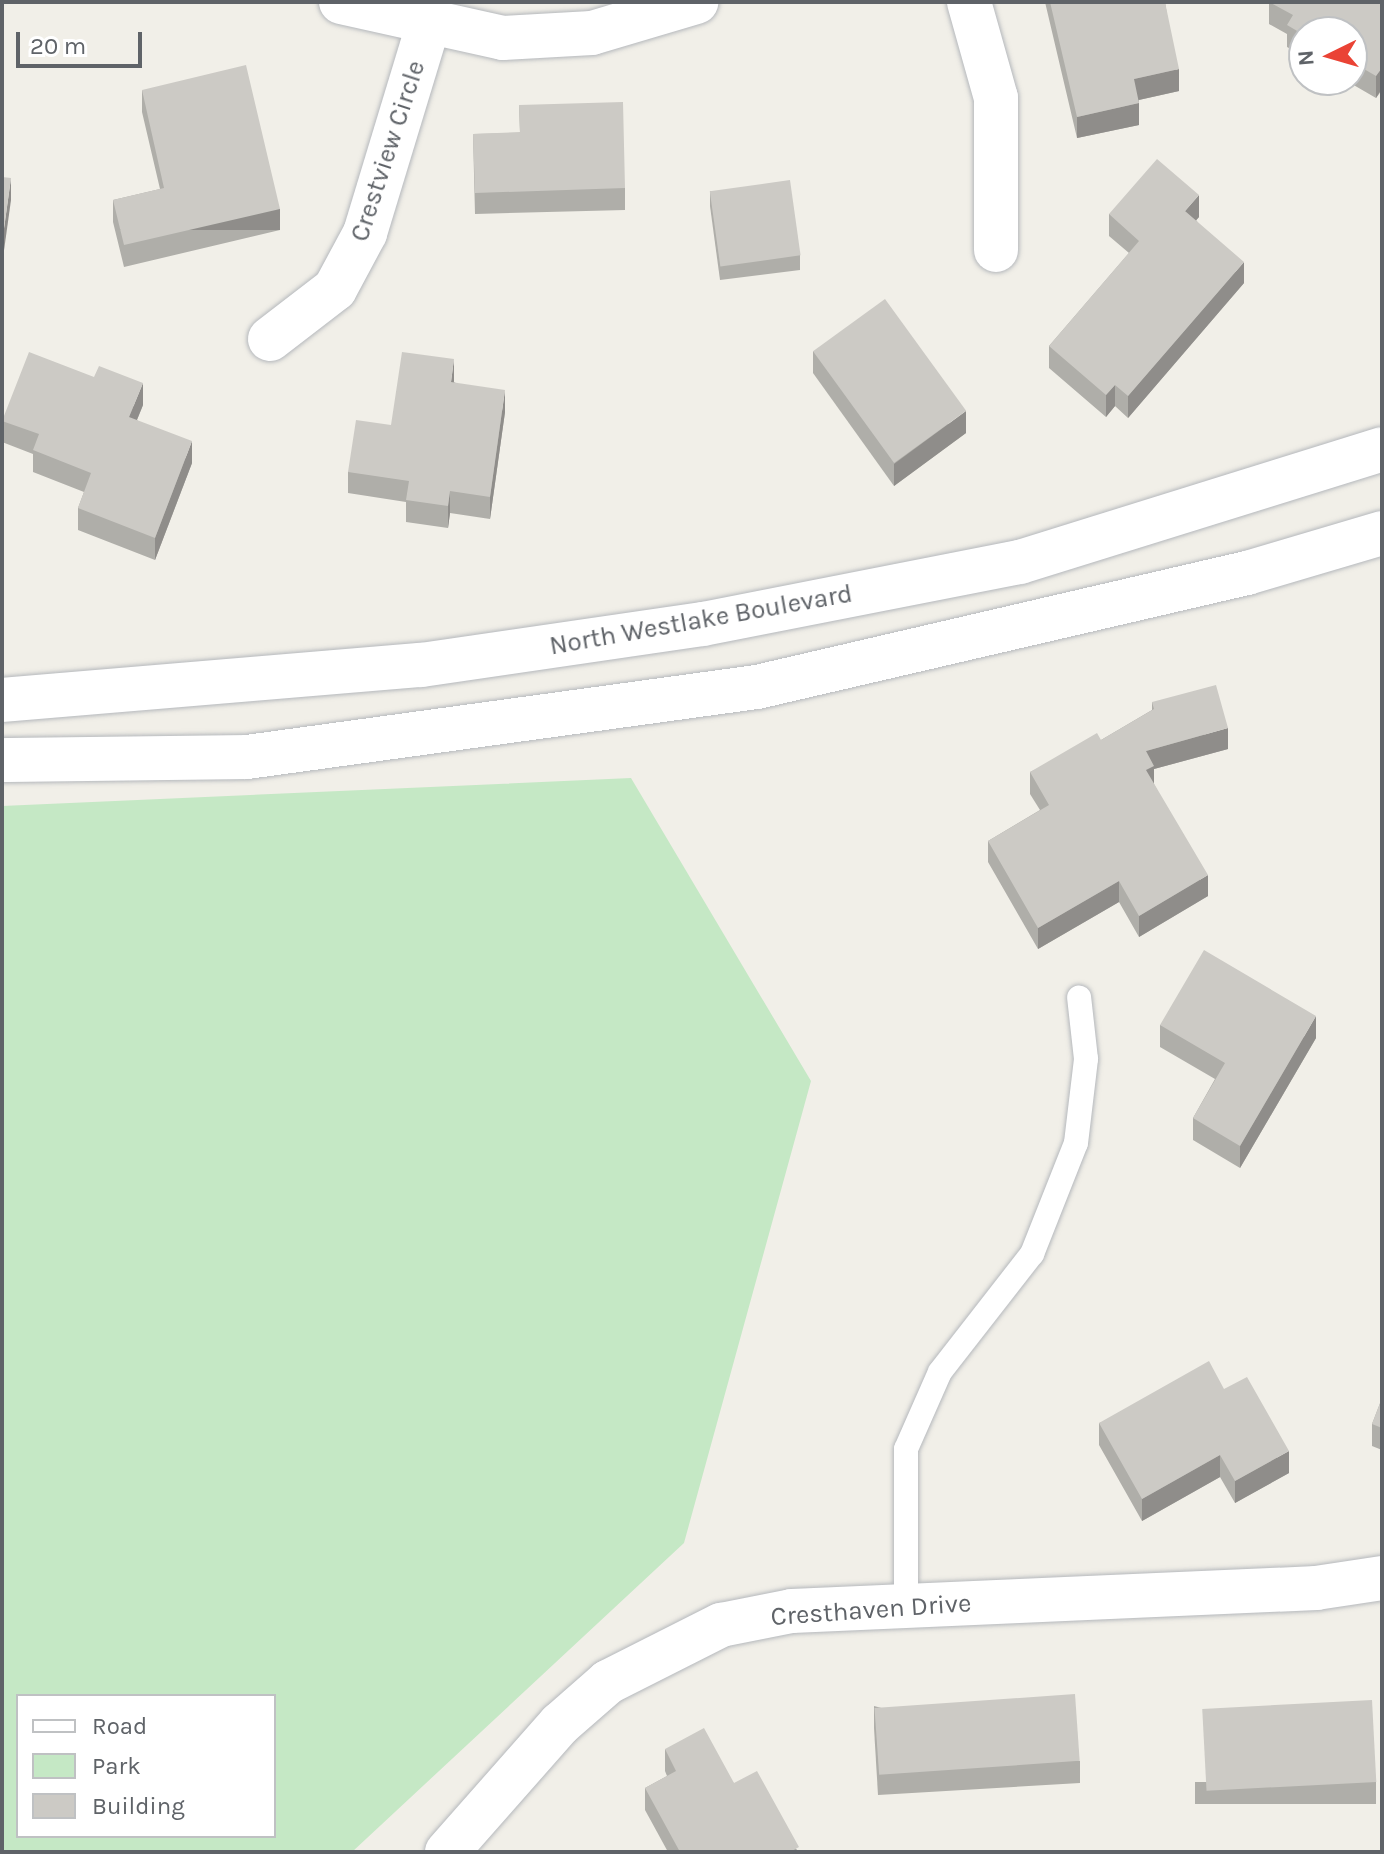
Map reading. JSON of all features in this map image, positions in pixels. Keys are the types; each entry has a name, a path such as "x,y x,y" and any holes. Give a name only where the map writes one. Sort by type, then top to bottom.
{"main road":[{"path":"341,2 503,38 592,33 696,2"},
{"path":"969,2 996,98 996,250"},
{"name":"Crestview Circle","path":"270,339 335,289 365,233 429,23"},
{"name":"North Westlake Boulevard","path":"2,700 421,665 703,624 1020,562 1382,449"},
{"path":"2,760 247,757 757,687 1247,573 1382,533"},
{"name":"Cresthaven Drive","path":"447,1852 560,1724 608,1682 665,1648 721,1625 792,1611 1316,1588 1382,1578"}],"lane":[{"path":"906,1605 906,1449 940,1372 1032,1254 1076,1143 1086,1059 1079,997"}],"green space":[{"path":"631,778 811,1081 684,1543 352,1852 2,1852 2,806"}],"building":[{"path":"1050,2 1165,2 1179,69 1134,79 1139,103 1077,117"},
{"path":"1269,2 1382,2 1382,68 1376,76 1368,71 1368,16 1293,15"},
{"path":"246,65 280,209 124,245 113,200 164,188 142,90"},
{"path":"623,102 625,188 475,193 473,134 520,132 519,105"},
{"path":"1157,159 1199,195 1185,211 1244,262 1128,396 1115,385 1106,395 1049,346 1139,241 1109,214"},
{"path":"2,177 11,178 2,243"},
{"path":"790,180 801,255 720,267 710,191"},
{"path":"885,299 966,411 894,463 813,351"},
{"path":"29,352 94,377 99,366 143,383 129,417 192,441 155,538 78,508 91,473 33,450 39,434 2,421"},
{"path":"402,352 454,359 451,382 505,390 490,497 450,491 448,506 406,500 409,481 348,472 356,420 391,425"},
{"path":"1216,685 1228,728 1146,751 1154,766 1146,770 1208,875 1139,916 1119,881 1038,928 988,841 1049,805 1030,772 1097,733 1101,740 1154,709 1152,702"},
{"path":"1204,950 1316,1016 1240,1146 1193,1118 1225,1063 1160,1025"},
{"path":"1209,1361 1224,1389 1247,1377 1289,1451 1235,1481 1220,1455 1142,1499 1099,1423"},
{"path":"1382,1398 1382,1428 1372,1424"},
{"path":"1075,1694 1080,1761 879,1775 874,1708"},
{"path":"1372,1700 1376,1782 1207,1791 1202,1709"},
{"path":"704,1728 734,1783 757,1771 799,1847 790,1852 680,1852 645,1788 676,1771 665,1749"}]}
